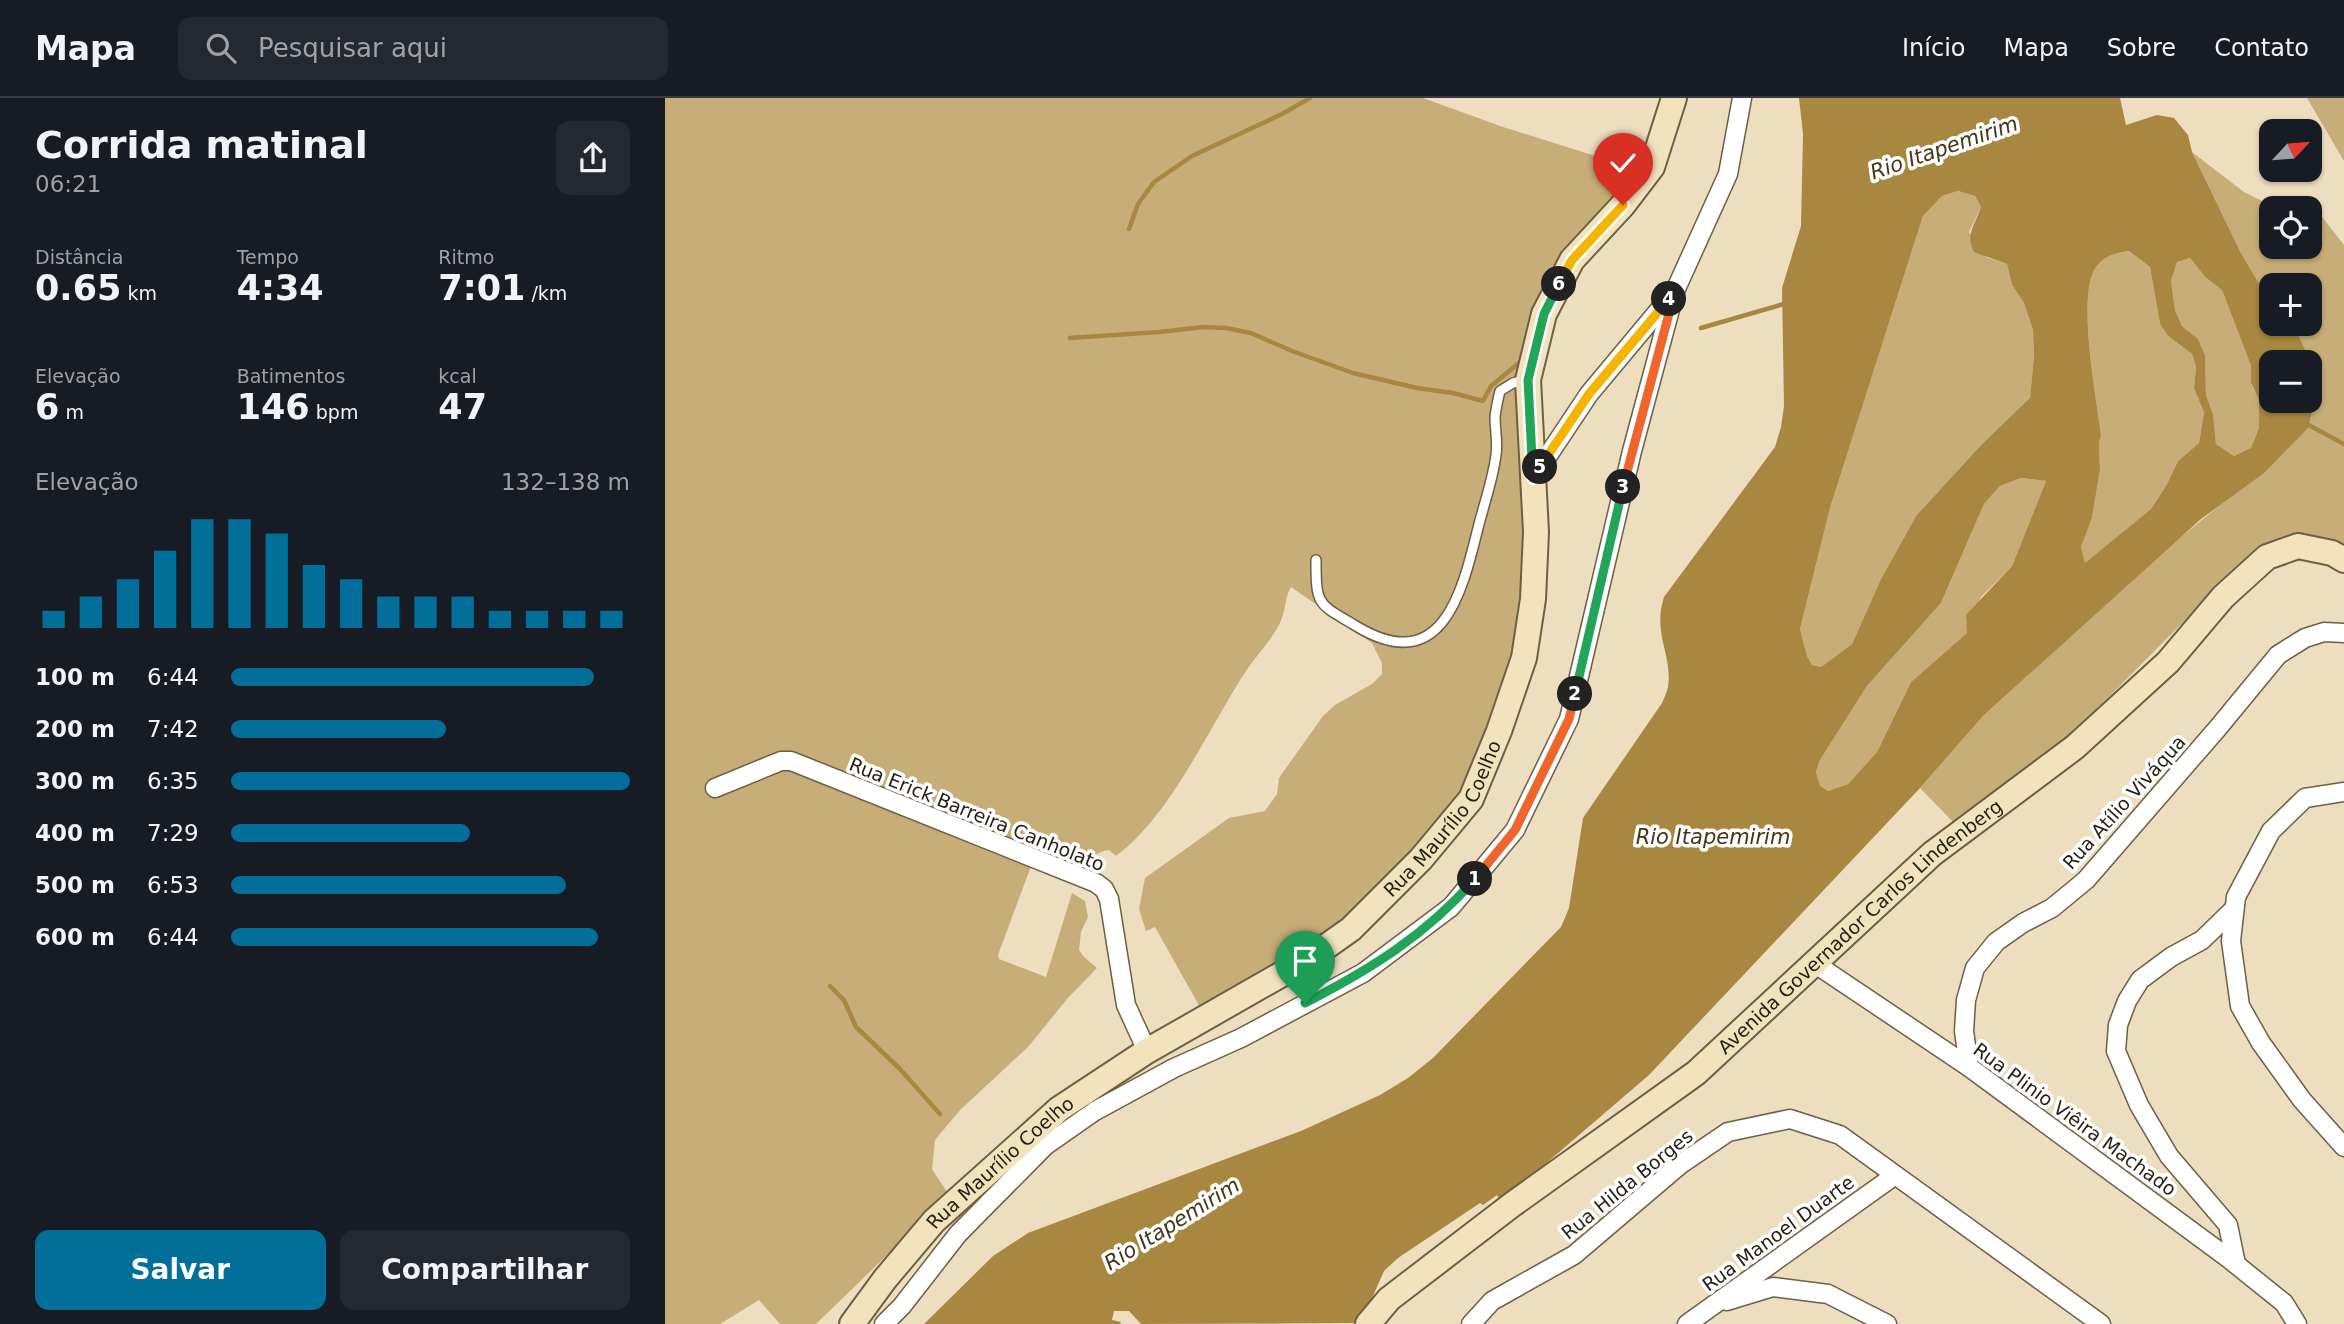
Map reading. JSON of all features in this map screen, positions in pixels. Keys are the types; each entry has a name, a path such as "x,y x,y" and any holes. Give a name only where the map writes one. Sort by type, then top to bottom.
{"main road":[{"name":"Rua Maurílio Coelho","path":"852,1324 885,1279 934,1221 1059,1109 1147,1051 1310,958 1351,929 1421,859 1471,799 1499,731 1524,658 1533,599 1536,532 1528,380 1544,314 1572,260 1623,205 1652,167 1674,98"},
{"name":"Avenida Governador Carlos Lindenberg","path":"1368,1324 1389,1299 1696,1073 1932,854 2075,747 2168,662 2223,597 2267,557 2298,546 2332,553 2344,559"}],"street":[{"path":"884,1324 902,1306 958,1234 1045,1146 1095,1111 1174,1068 1241,1038 1363,973 1451,906 1515,830 1569,719 1632,451 1675,291 1728,174 1742,98"},
{"path":"1533,478 1589,394 1675,291"},
{"name":"Rua Atílio Viváqua","path":"1969,1067 1964,1031 1966,1000 1975,968 1996,942 2023,923 2052,908 2086,880 2278,655 2305,638 2324,632 2344,633"},
{"name":"Rua Erick Barreira Canholato","path":"715,788 781,761 791,761 1096,883 1104,889 1109,898 1126,1005 1147,1051"},
{"path":"2344,792 2305,797 2271,831 2236,897 2231,941 2240,1006 2261,1043 2302,1100 2344,1147"},
{"path":"2234,909 2202,940 2171,957 2140,981 2127,1001 2118,1025 2116,1051 2139,1105 2169,1156 2228,1225 2236,1264"},
{"name":"Rua Plinio Viêira Machado","path":"1814,963 1969,1067 2236,1264 2284,1303 2297,1324"},
{"name":"Rua Hilda Borges","path":"1471,1324 1492,1301 1574,1255 1681,1164 1728,1132 1790,1119 1840,1135 1894,1176"},
{"path":"1894,1176 2101,1324"},
{"name":"Rua Manoel Duarte","path":"1687,1324 1894,1176"},
{"path":"1714,1305 1773,1286 1828,1294 1887,1324"}],"lane":[{"path":"1316,560 1316,591 1326,610 1375,638 1392,643 1419,639 1440,627 1449,615 1470,562 1497,453 1495,415 1500,391 1513,383 1528,380"}],"shaded area":[{"path":"665,98 1423,98 1503,127 1640,170 1550,277 1518,385 1519,465 1527,573 1511,672 1458,802 1379,889 1326,935 1201,1009 1155,927 1146,931 1139,909 1145,878 1229,818 1265,811 1277,794 1279,778 1323,716 1335,705 1372,684 1382,674 1382,663 1372,643 1291,587 1275,632 1246,671 1171,795 1136,839 1116,856 1109,850 1079,863 1067,861 1042,846 1037,850 998,955 999,959 1046,977 1072,893 1085,901 1088,917 1081,932 1079,950 1097,968 1067,999 1028,1047 960,1110 935,1140 932,1169 949,1195 816,1324 780,1324 759,1300 720,1324 665,1324"},
{"path":"2307,98 2344,98 2344,161 2322,124 2322,119 2319,119"},
{"path":"2192,152 2244,192 2259,200 2259,259 2322,259 2322,218 2344,245 2344,553 2260,549 2250,555 2046,760 1960,829 1920,788 1984,715 2169,547 2308,428 2312,413 2322,413 2322,350 2305,350 2299,336 2322,336 2322,273 2259,273 2259,284 2241,253"},
{"path":"1958,191 1975,196 1981,207 1969,232 1986,257 2007,264 2012,285 2024,303 2033,330 2034,357 2030,399 1981,445 1916,516 1881,579 1852,644 1821,667 1812,665 1800,629 1830,508 1923,216 1942,196"},
{"path":"2129,251 2150,267 2160,324 2168,336 2192,354 2196,367 2194,388 2204,413 2199,443 2178,461 2151,509 2085,564 2081,547 2092,518 2100,470 2101,435 2089,348 2090,281 2096,267 2103,260"},
{"path":"2190,258 2205,277 2222,290 2251,366 2251,384 2259,400 2259,428 2251,449 2234,456 2216,444 2213,414 2206,395 2205,355 2198,339 2182,326 2175,310 2171,281 2177,262"},
{"path":"2021,478 2046,481 2012,566 1981,597 1967,633 1911,682 1877,752 1848,784 1828,791 1820,787 1816,772 1820,760 1867,686 1941,603 1984,504 2000,486"}],"water":[{"name":"Rio Itapemirim","path":"1799,98 2120,98 2126,125 2157,115 2174,118 2188,135 2192,152 2241,253 2259,284 2259,336 2299,336 2305,350 2259,350 2259,400 2251,383 2251,366 2222,290 2205,277 2190,258 2177,262 2171,281 2175,310 2182,326 2198,339 2205,355 2206,395 2213,414 2216,444 2234,456 2251,448 2259,428 2259,413 2312,413 2308,428 2264,473 2201,519 1984,715 1920,788 1649,1075 1501,1202 1497,1195 1483,1205 1480,1203 1398,1258 1384,1271 1366,1312 1357,1323 1141,1324 1129,1311 1114,1311 1112,1320 1121,1322 1120,1324 924,1324 993,1256 1028,1233 1301,1131 1380,1095 1408,1078 1433,1058 1561,927 1569,908 1583,818 1662,703 1667,691 1668,665 1660,622 1664,597 1775,447 1784,406 1782,288 1801,226 1803,134","holes":["1958,191 1975,196 1981,207 1971,235 1971,246 1974,252 2007,264 2012,285 2024,303 2033,330 2034,357 2030,398 1981,445 1916,516 1881,579 1852,644 1821,667 1812,665 1800,629 1830,508 1923,216 1942,196","2129,251 2150,267 2160,324 2168,336 2192,354 2196,367 2194,388 2204,413 2199,443 2178,461 2151,509 2085,563 2081,547 2092,518 2100,470 2101,435 2089,348 2090,281 2099,263 2107,257","2021,478 2046,481 2012,566 1966,615 1967,633 1911,682 1877,752 1848,784 1828,791 1820,786 1816,772 1820,760 1867,686 1941,603 1984,504 2000,486"]}],"waterway":[{"path":"1129,229 1138,204 1154,182 1192,156 1310,98"},
{"path":"1701,328 1787,303"},
{"path":"1070,338 1204,327 1226,328 1251,333 1353,373 1483,401 1491,386 1519,363"},
{"path":"2305,423 2344,444"},
{"path":"830,986 844,1000 856,1027 899,1068 940,1114"}],"route":[{"path":"1305,1003 1363,973 1451,906 1515,830 1569,719 1632,451 1675,291 1589,394 1533,478 1528,380 1544,314 1572,260 1623,205"}]}
